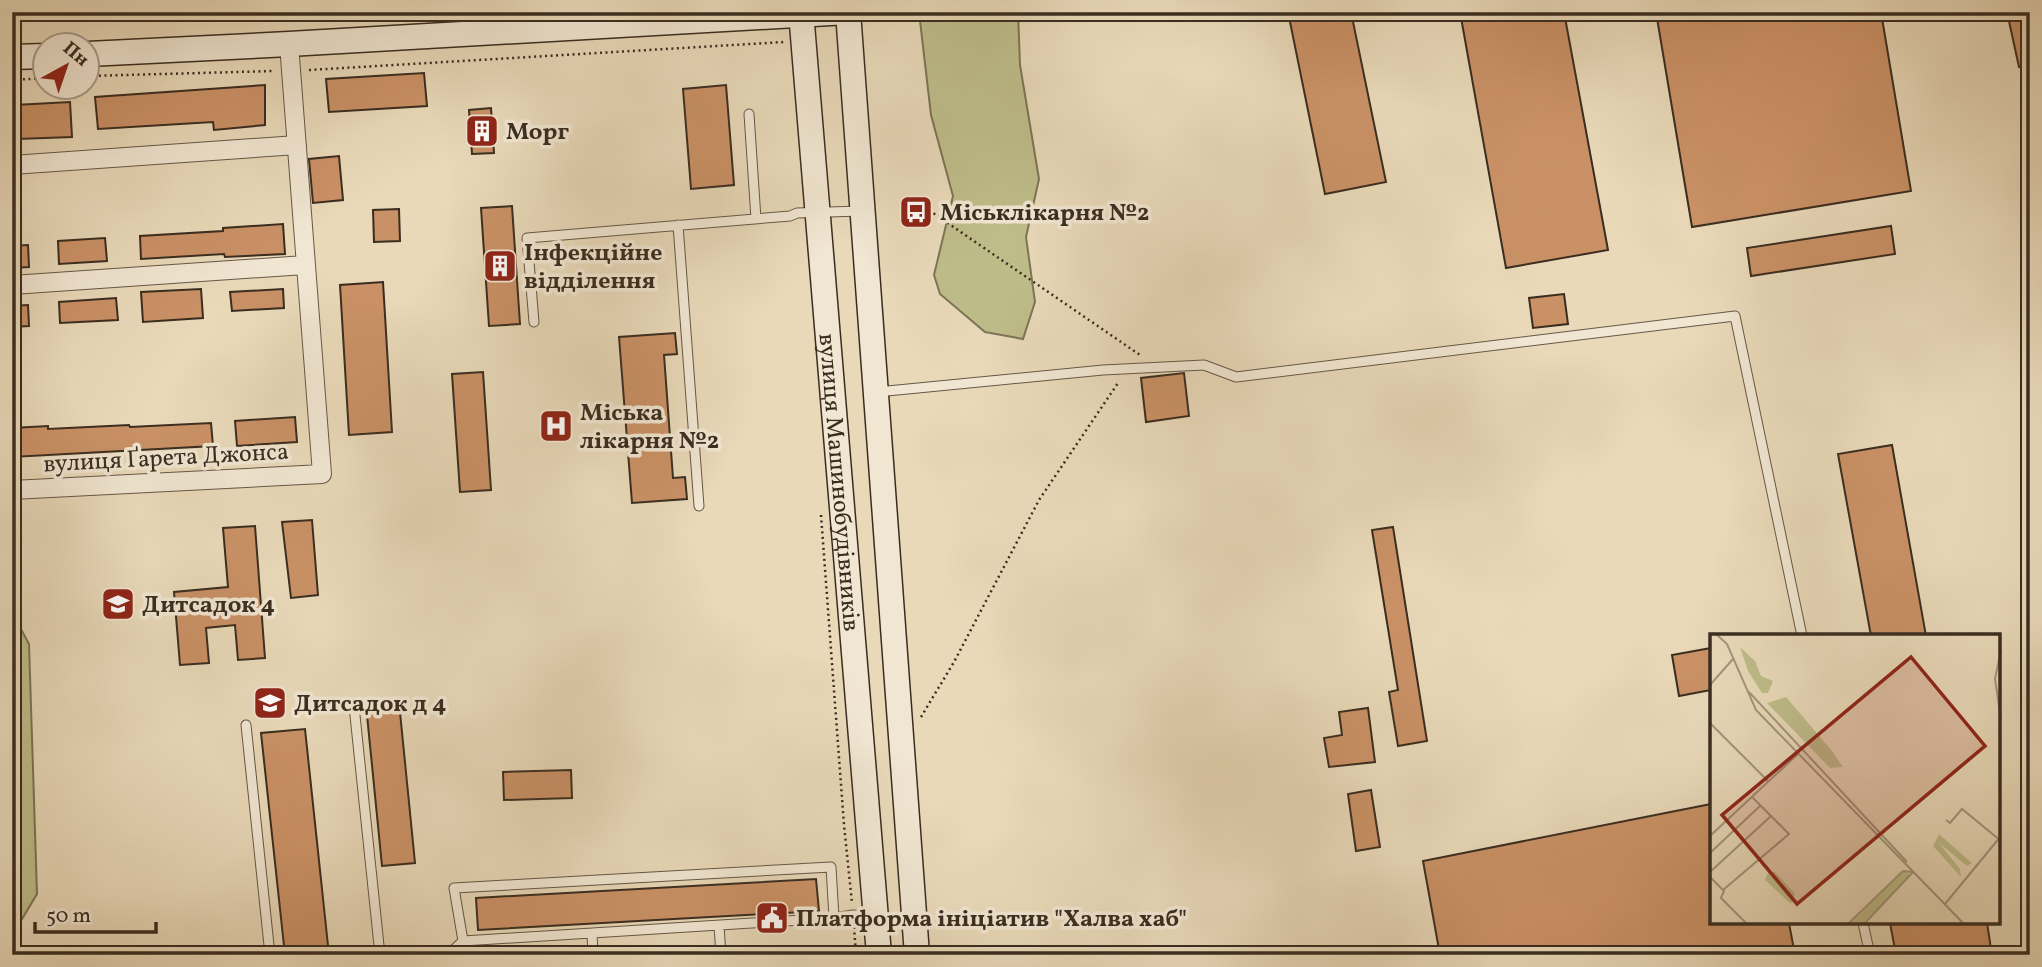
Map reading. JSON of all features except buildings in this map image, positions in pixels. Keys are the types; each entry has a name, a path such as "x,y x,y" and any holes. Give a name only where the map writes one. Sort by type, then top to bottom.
{"street":[{"path":"102,53 289,44 471,23 848,12"},
{"name":"вулиця Машинобудівників","path":"848,12 917,955"},
{"name":"вулиця Машинобудівників","path":"801,14 879,955"},
{"path":"12,285 304,265 289,44"},
{"path":"12,57 32,56"},
{"path":"12,165 297,145"},
{"name":"вулиця Ґарета Джонса","path":"12,490 322,474 304,265"}],"lane":[{"path":"749,114 756,219"},
{"path":"534,322 527,238 790,216 797,213 862,210"},
{"path":"678,225 699,506"},
{"path":"876,392 1127,369 1204,365 1236,377 1735,316 1802,634"},
{"path":"354,706 380,955"},
{"path":"246,725 270,955"},
{"path":"463,941 454,888 831,867 834,918"},
{"path":"447,955 463,941 853,915 875,916"},
{"path":"1863,925 1870,955"},
{"path":"719,926 721,955"},
{"path":"592,933 593,955"}],"path":[{"path":"102,76 291,71 788,42"},
{"path":"12,80 32,79"},
{"path":"920,204 1157,367"},
{"path":"921,716 954,662 1039,500 1127,369"},
{"path":"844,825 865,797"}],"shaded area":[{"path":"919,12 1018,12 1020,65 1039,179 1026,237 1035,302 1023,339 985,332 940,294 934,275 953,196 931,115"},
{"path":"12,622 22,631 29,644 37,894 22,919 12,928"}],"place":[{"name":"Морг","path":"482,131"},
{"name":"Міськлікарня №2","path":"916,212"},
{"name":"Інфекційне відділення","path":"500,266"},
{"name":"Міська лікарня №2","path":"556,426"},
{"name":"Дитсадок 4","path":"118,604"},
{"name":"Дитсадок д 4","path":"270,703"},
{"name":"Платформа ініціатив \"Халва хаб\"","path":"772,918"}]}
